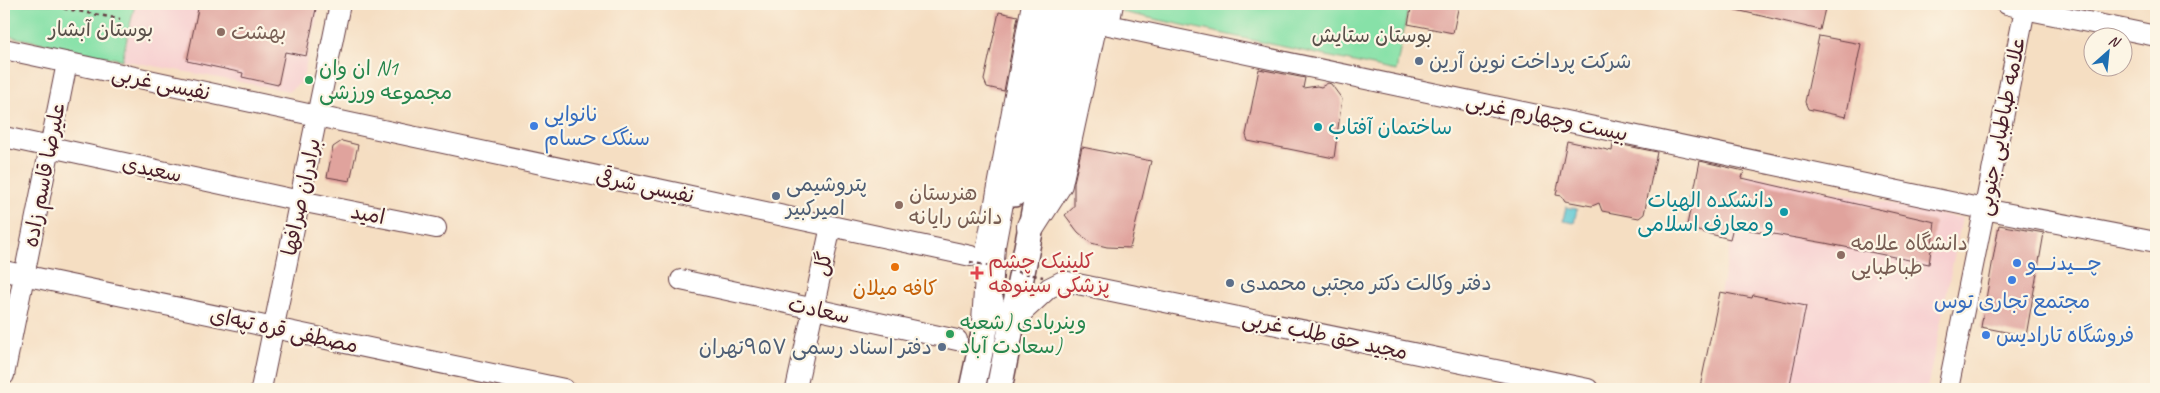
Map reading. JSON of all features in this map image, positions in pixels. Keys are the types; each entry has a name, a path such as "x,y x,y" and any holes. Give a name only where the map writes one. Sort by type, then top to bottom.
{"highway":[{"path":"999,322 991,246 1036,4"},
{"path":"1031,226 1058,184 1103,14"}],"main road":[{"path":"999,389 999,322 1054,4"},
{"path":"972,389 999,322 1031,226 1075,4"}],"street":[{"name":"برادران صرافها","path":"261,389 340,4"},
{"path":"1103,14 1113,4"},
{"path":"2016,7 2156,36"},
{"name":"علامه طباطبایی جنوبی","path":"1948,389 1984,209 2016,7"},
{"name":"بیست وچهارم غربی","path":"1103,14 1984,209 2156,242"},
{"name":"نفیسی غربی","path":"4,49 318,116"},
{"name":"علیرضا قاسم زاده","path":"4,375 67,63"},
{"name":"نفیسی شرقی","path":"318,116 831,226 970,259"},
{"name":"سعیدی","path":"4,137 300,201"},
{"name":"امید","path":"300,201 436,228"},
{"name":"گل","path":"796,389 831,226"},
{"name":"مصطفی قره تپه‌ای","path":"4,270 564,389"},
{"path":"999,322 1049,288 1053,279"},
{"name":"مجید حق طلب غربی","path":"1053,279 1588,389"},
{"name":"سعادت","path":"681,280 957,340"}],"path":[{"path":"40,4 120,19"},
{"path":"970,259 1053,279"}],"shaded area":[{"name":"بهشت","path":"135,4 320,4 302,82 289,91 122,60"},
{"name":"دانشگاه علامه طباطبایی","path":"1745,174 1962,218 1927,389 1700,389"}],"green space":[{"name":"بوستان آبشار","path":"4,4 135,4 122,60 4,35"},
{"name":"بوستان ستایش","path":"1122,4 1409,4 1396,71 1122,12"},
{"path":"2156,346 2156,389 2147,389"}],"water":[{"path":"1566,207 1577,209 1574,223 1563,221"}],"building":[{"path":"199,4 317,4 306,56 285,52 278,85 242,77 243,73 187,61"},
{"path":"1412,4 1459,4 1453,33 1408,24"},
{"path":"1728,4 1826,4 1820,30 1728,8"},
{"path":"999,12 1018,16 1004,91 987,87 984,80"},
{"path":"1819,36 1861,44 1846,117 1808,109 1805,102"},
{"path":"1259,69 1305,78 1303,88 1321,87 1328,83 1331,84 1342,99 1334,158 1248,141 1246,135"},
{"path":"342,141 358,145 350,181 327,177 333,147"},
{"path":"1567,141 1612,151 1613,143 1657,152 1644,214 1639,218 1602,211 1599,203 1592,206 1565,201 1562,196 1556,195"},
{"path":"1082,147 1151,161 1130,248 1107,247 1091,243 1078,232 1065,215 1074,207 1074,182"},
{"path":"1700,161 1744,171 1742,178 1935,222 1929,264 1733,227 1730,239 1690,229 1687,225"},
{"name":"مجتمع تجاری توس","path":"1999,225 2044,233 2026,336 1981,327"},
{"path":"1720,292 1752,298 1753,295 1806,306 1789,389 1714,389 1700,387"}],"place":[{"name":"بهشت","path":"221,32"},
{"name":"شرکت پرداخت نوین آرین","path":"1419,61"},
{"name":"ان وان N1 مجموعه ورزشی","path":"309,80"},
{"name":"نانوایی سنگک حسام","path":"534,126"},
{"name":"ساختمان آفتاب","path":"1318,127"},
{"name":"پتروشیمی امیرکبیر","path":"776,196"},
{"name":"هنرستان دانش رایانه","path":"899,205"},
{"name":"دانشکده الهیات و معارف اسلامی","path":"1784,212"},
{"name":"دانشگاه علامه طباطبایی","path":"1841,255"},
{"name":"چـــیدنـــو","path":"2017,263"},
{"name":"کافه میلان","path":"895,267"},
{"name":"کلینیک چشم پزشکی سینوهه","path":"977,273"},
{"name":"مجتمع تجاری توس","path":"2012,280"},
{"name":"دفتر وکالت دکتر مجتبی محمدی","path":"1230,283"},
{"name":"وینربادی (شعبه سعادت آباد)","path":"950,334"},
{"name":"فروشگاه تارادیس","path":"1986,335"},
{"name":"دفتر اسناد رسمی ۹۵۷تهران","path":"942,347"}]}
